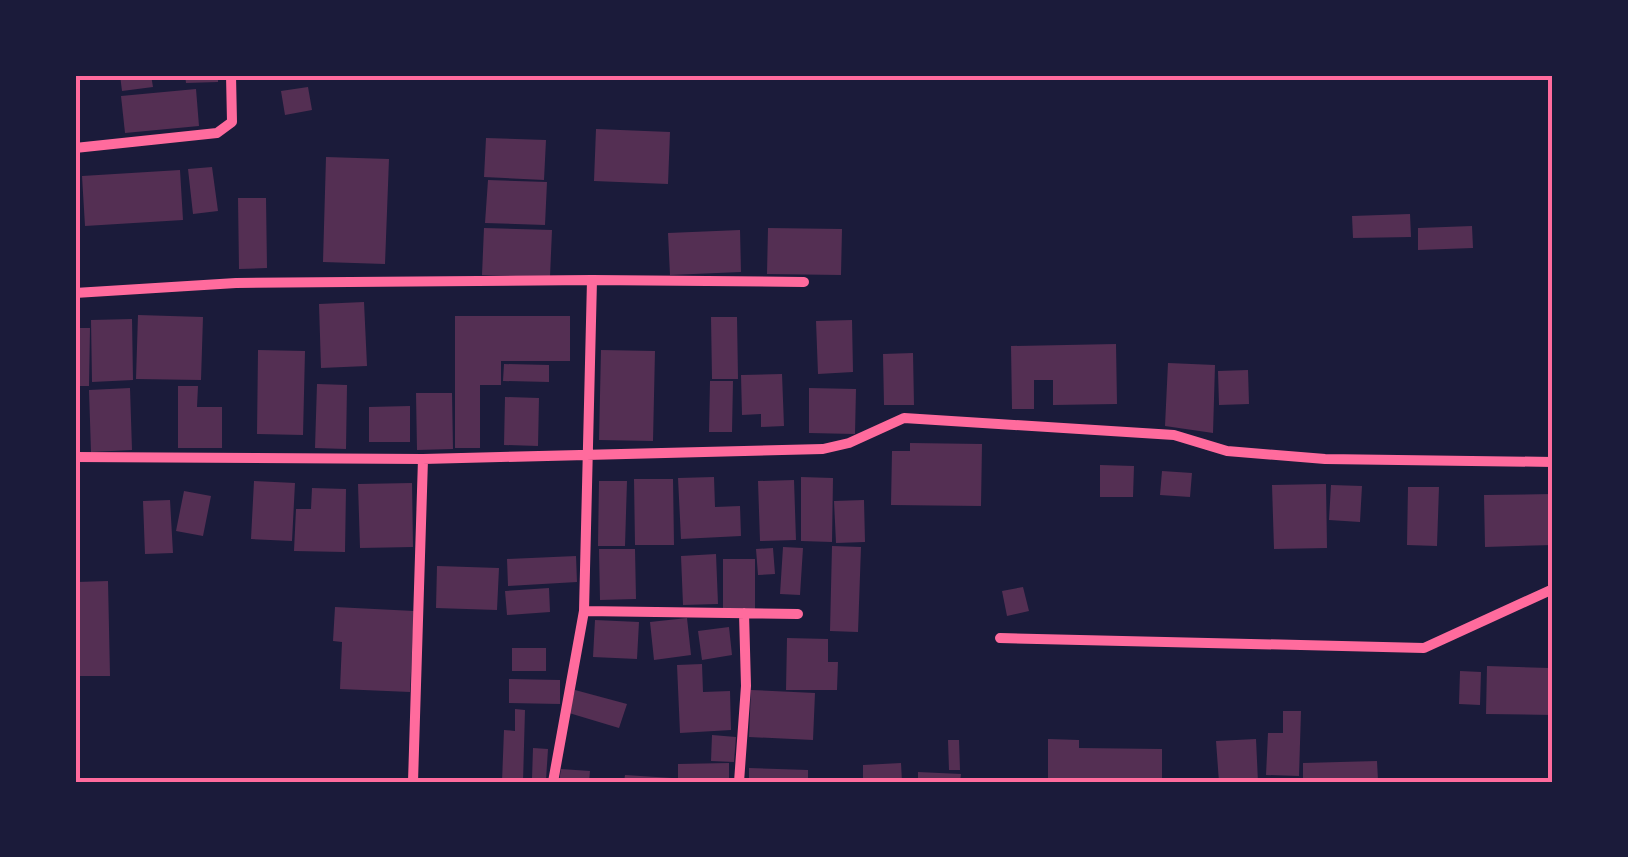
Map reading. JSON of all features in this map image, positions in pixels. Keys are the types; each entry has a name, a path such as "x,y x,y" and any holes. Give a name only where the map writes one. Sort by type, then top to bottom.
{"street":[{"path":"75,148 217,133 232,122 231,75"},
{"path":"553,782 584,611 592,280"},
{"path":"75,294 236,283 804,282"},
{"path":"75,457 423,459 823,448 849,443 904,418 1174,434 1227,452 1325,459 1553,462"},
{"path":"413,782 423,459"},
{"path":"1000,638 1424,648 1553,589"},
{"path":"584,611 798,614"},
{"path":"739,782 746,686 744,613"}],"building":[{"path":"120,75 151,75 153,87 122,91"},
{"path":"185,75 218,75 218,82 186,83"},
{"path":"308,87 312,110 285,115 281,91"},
{"path":"196,89 199,126 125,133 121,96"},
{"path":"596,129 670,132 668,184 594,181"},
{"path":"486,138 546,140 544,180 484,177"},
{"path":"326,157 389,159 385,264 323,262"},
{"path":"212,167 218,211 193,214 188,169"},
{"path":"180,170 183,220 85,226 82,176"},
{"path":"488,180 547,182 545,225 485,223"},
{"path":"238,198 266,198 267,268 239,269"},
{"path":"1410,214 1411,237 1353,238 1352,216"},
{"path":"1472,226 1473,248 1418,250 1418,228"},
{"path":"484,228 552,230 550,277 482,275"},
{"path":"768,228 842,229 841,275 767,274"},
{"path":"740,230 741,272 670,275 668,233"},
{"path":"364,302 367,366 321,368 319,304"},
{"path":"138,315 203,317 201,380 136,379"},
{"path":"455,316 570,316 570,361 501,361 501,385 480,385 480,448 455,448"},
{"path":"711,317 737,317 738,379 712,379"},
{"path":"132,319 133,380 92,382 91,320"},
{"path":"852,320 853,372 818,374 816,321"},
{"path":"75,328 90,328 89,386 75,386"},
{"path":"1116,344 1117,404 1053,405 1053,380 1034,380 1034,409 1012,409 1011,346"},
{"path":"258,350 305,351 303,435 257,434"},
{"path":"601,350 655,351 653,441 599,440"},
{"path":"913,353 914,405 884,405 883,354"},
{"path":"1168,363 1215,365 1213,433 1165,426"},
{"path":"504,364 549,365 549,382 503,381"},
{"path":"1248,370 1249,404 1219,405 1218,371"},
{"path":"782,374 784,426 761,427 761,414 742,415 741,375"},
{"path":"710,381 733,381 732,432 709,432"},
{"path":"317,384 347,385 346,449 315,448"},
{"path":"178,386 198,386 197,407 222,407 222,448 178,448"},
{"path":"130,388 132,450 91,452 89,390"},
{"path":"809,388 856,389 855,434 809,433"},
{"path":"416,393 452,393 453,449 417,450"},
{"path":"505,397 539,398 538,446 504,445"},
{"path":"410,406 410,442 369,442 369,407"},
{"path":"910,443 982,444 981,506 891,505 892,451 910,451"},
{"path":"1100,465 1134,466 1133,497 1100,497"},
{"path":"1162,471 1192,473 1190,497 1160,495"},
{"path":"714,477 715,507 740,506 741,536 681,539 678,478"},
{"path":"801,477 833,478 832,542 801,541"},
{"path":"634,479 673,479 674,545 635,545"},
{"path":"794,480 796,540 760,541 758,481"},
{"path":"254,481 295,483 292,541 251,539"},
{"path":"599,481 627,481 625,546 598,546"},
{"path":"412,483 413,547 360,548 358,484"},
{"path":"1326,484 1327,548 1274,549 1272,485"},
{"path":"1331,485 1362,486 1360,522 1329,520"},
{"path":"1408,487 1439,487 1437,546 1407,545"},
{"path":"312,488 346,489 345,552 294,551 296,509 311,509"},
{"path":"184,491 211,496 203,536 176,531"},
{"path":"1553,494 1553,545 1485,547 1484,495"},
{"path":"170,500 173,553 145,554 143,501"},
{"path":"864,500 865,542 836,543 834,501"},
{"path":"832,546 861,547 858,632 830,631"},
{"path":"783,547 803,548 800,595 780,594"},
{"path":"773,548 775,574 758,575 756,549"},
{"path":"599,549 635,549 636,599 600,600"},
{"path":"716,554 718,604 683,605 681,556"},
{"path":"576,556 577,582 508,586 507,559"},
{"path":"723,559 755,559 755,609 723,610"},
{"path":"437,566 499,568 497,610 436,608"},
{"path":"108,581 110,676 80,676 77,582"},
{"path":"1023,587 1029,611 1007,616 1002,591"},
{"path":"549,588 550,612 507,615 505,591"},
{"path":"335,607 414,611 410,692 340,689 342,642 333,641"},
{"path":"687,618 691,655 654,660 650,622"},
{"path":"595,620 639,622 637,659 593,657"},
{"path":"729,627 732,655 702,660 698,631"},
{"path":"787,638 828,639 828,662 838,662 837,690 786,690"},
{"path":"512,648 546,648 546,671 512,671"},
{"path":"702,664 703,692 730,691 731,730 680,733 677,665"},
{"path":"1487,666 1549,668 1553,715 1486,714"},
{"path":"1460,671 1481,672 1480,705 1459,704"},
{"path":"509,679 560,680 560,704 509,703"},
{"path":"575,690 627,704 619,728 569,713"},
{"path":"751,690 815,693 813,740 749,737"},
{"path":"515,709 525,710 523,782 502,782 504,730 515,731"},
{"path":"1283,711 1301,711 1299,776 1266,775 1268,733 1283,733"},
{"path":"712,735 736,737 734,762 711,761"},
{"path":"1048,739 1079,740 1079,748 1162,749 1162,780 1048,782"},
{"path":"1256,739 1258,782 1219,782 1216,741"},
{"path":"948,740 959,740 960,770 949,770"},
{"path":"533,748 548,749 546,780 532,779"},
{"path":"1377,761 1378,780 1303,782 1303,763"},
{"path":"729,763 729,782 678,782 678,764"},
{"path":"901,763 902,782 863,782 863,765"},
{"path":"749,768 808,770 808,782 749,782"},
{"path":"561,769 590,771 589,782 559,782"},
{"path":"918,772 961,774 960,782 918,782"},
{"path":"625,775 672,778 671,782 624,782"}]}
